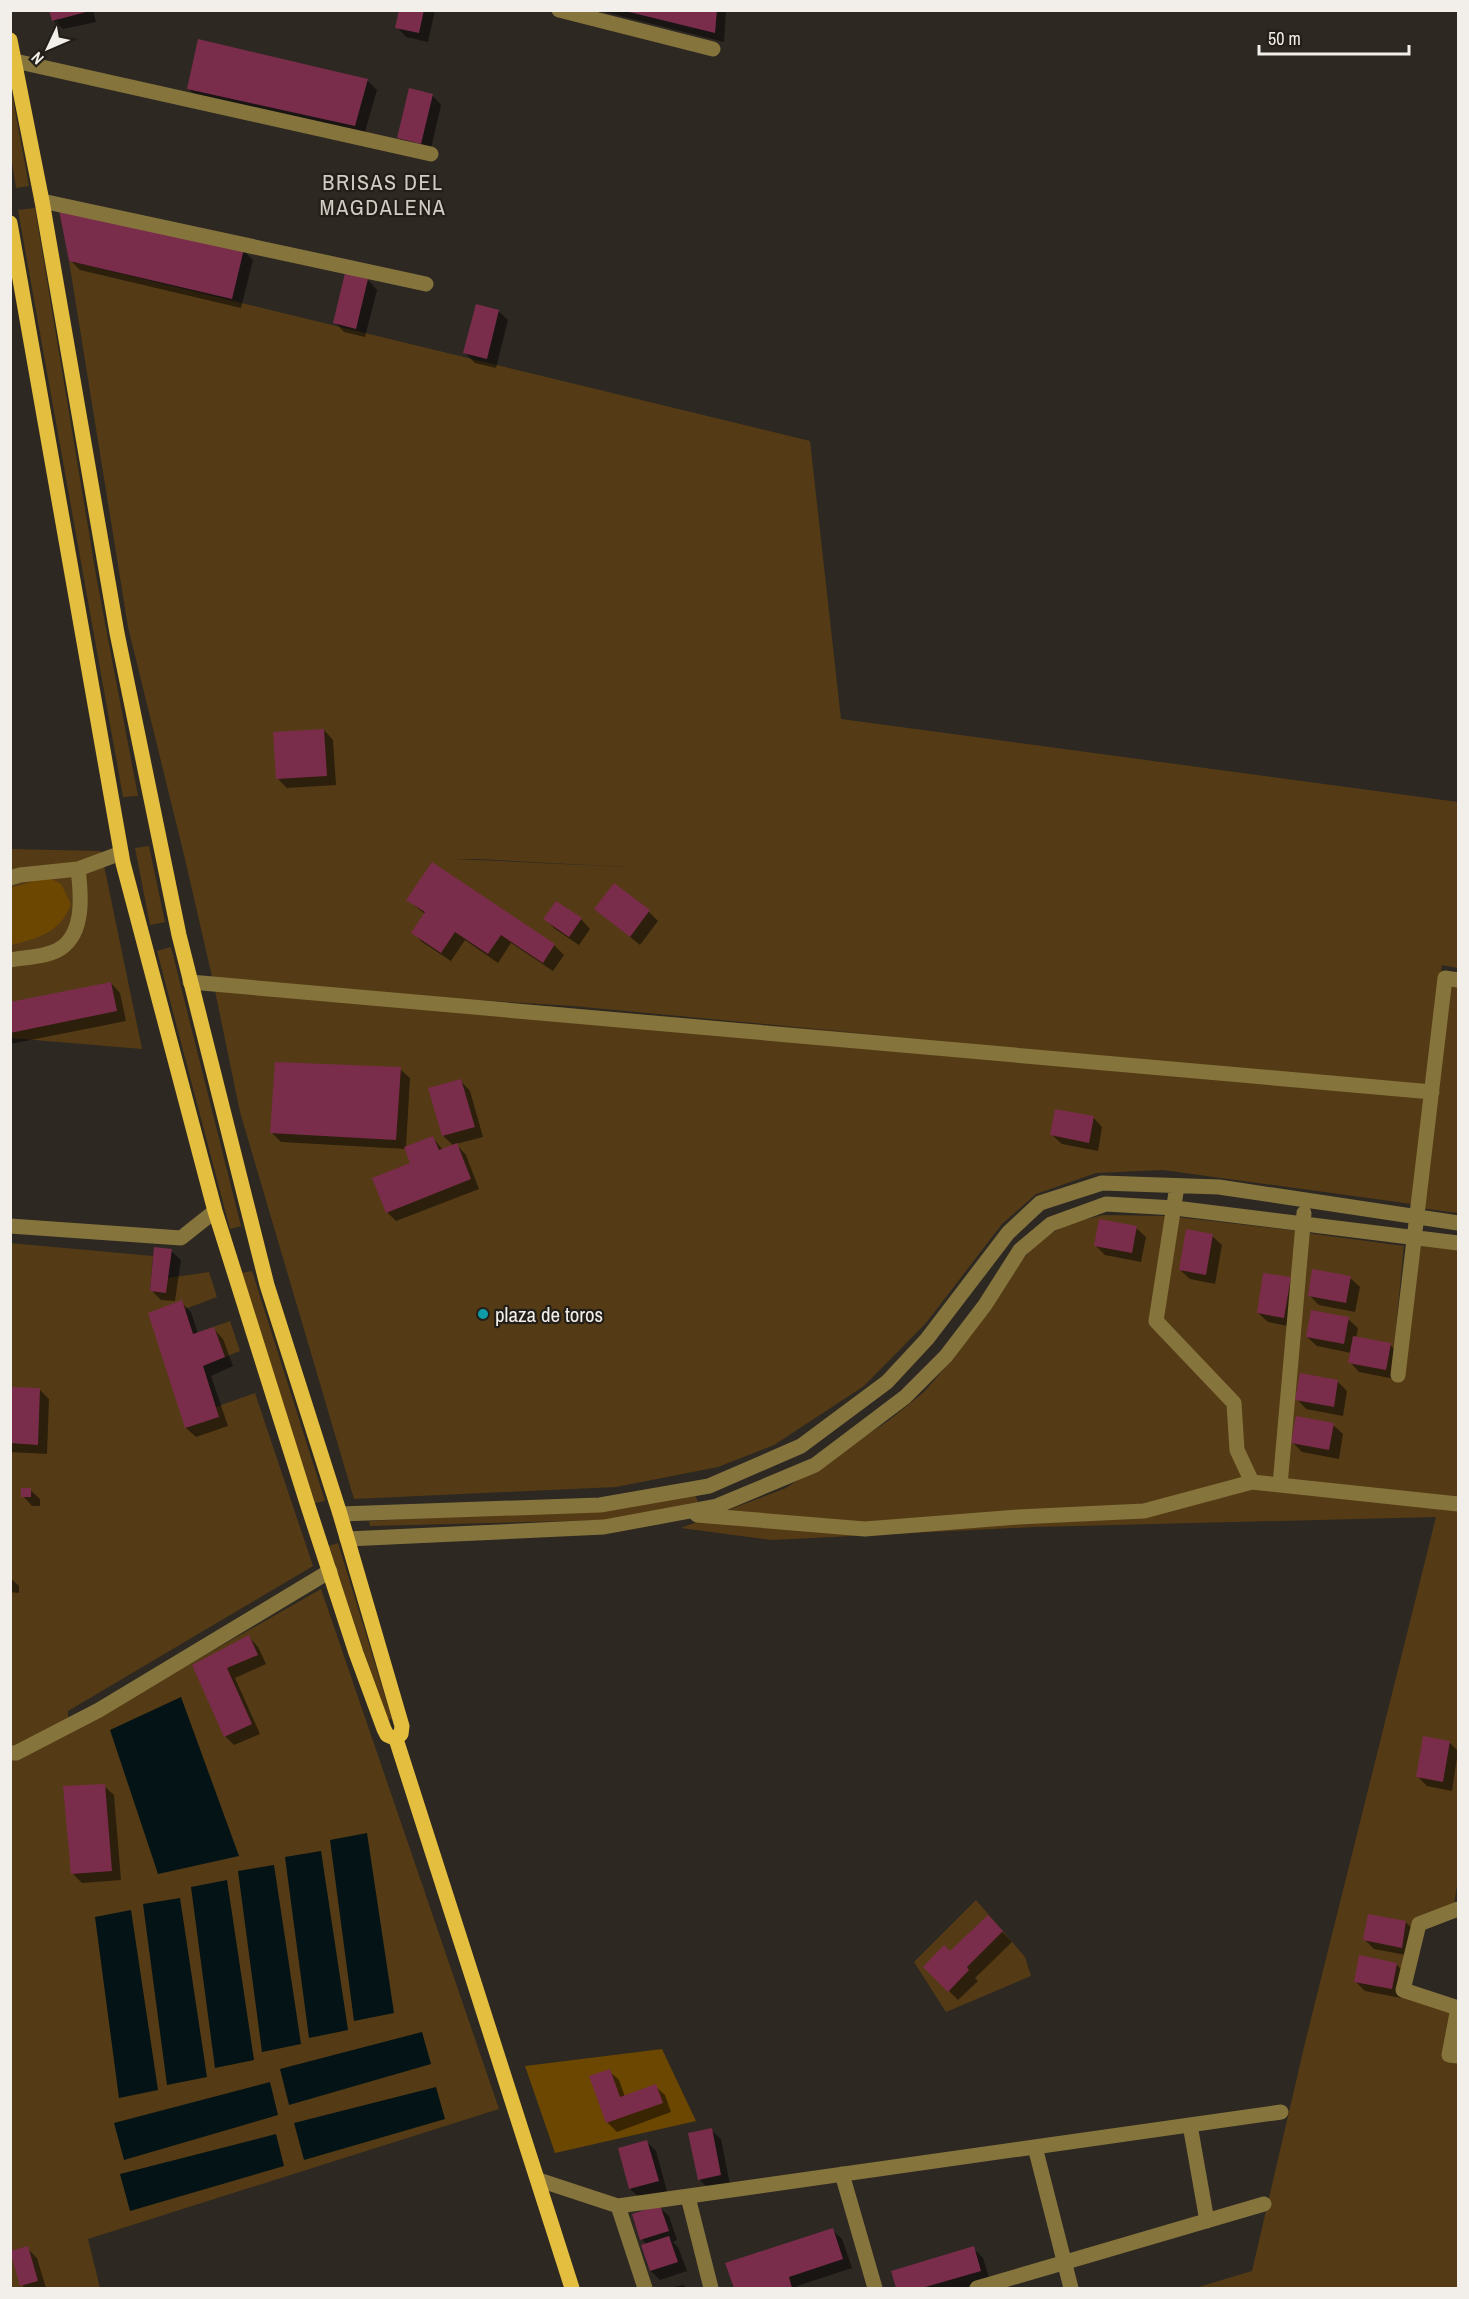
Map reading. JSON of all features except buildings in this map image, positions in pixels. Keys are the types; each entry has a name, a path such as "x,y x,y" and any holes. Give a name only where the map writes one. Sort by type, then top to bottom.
{"main road":[{"path":"10,40 42,201 117,633 190,982 264,1275 340,1514 402,1726 401,1734 396,1739"},
{"path":"10,223 122,853 158,1000 215,1211 356,1653 384,1729 387,1735 396,1739 572,2289"}],"street":[{"path":"559,10 713,49"},
{"path":"15,62 431,154"},
{"path":"42,201 426,284"},
{"path":"10,878 78,869 122,853"},
{"path":"10,960 60,949 71,938 81,896 78,869"},
{"path":"1398,1376 1445,978 1458,980"},
{"path":"190,982 1432,1092"},
{"path":"340,1514 600,1505 709,1486 801,1446 887,1382 927,1339 1008,1233 1040,1203 1102,1184 1219,1187 1458,1223"},
{"path":"1177,1186 1156,1321 1234,1403 1237,1450 1252,1482"},
{"path":"1280,1485 1305,1200"},
{"path":"347,1539 604,1527 717,1506 815,1465 904,1397 946,1356 985,1305 1020,1250 1051,1224 1106,1204 1175,1208 1458,1243"},
{"path":"10,1226 181,1238 215,1211"},
{"path":"682,1513 865,1529 1018,1517 1144,1511 1252,1482 1458,1504"},
{"path":"10,1754 15,1754 99,1710 330,1571"},
{"path":"1458,1908 1419,1924 1402,1990 1458,2008 1449,2055 1458,2056"},
{"path":"539,2180 618,2206 1281,2112"},
{"path":"1190,2125 1207,2221"},
{"path":"1035,2147 1071,2289"},
{"path":"842,2174 875,2289"},
{"path":"688,2197 711,2289"},
{"path":"977,2289 1264,2204"},
{"path":"618,2206 645,2289"}],"shaded area":[{"path":"11,88 29,186 16,188 11,156"},
{"path":"35,208 97,581 138,796 123,797 18,210"},
{"path":"69,261 810,441 841,719 1458,802 1458,968 1442,965 1412,1204 1163,1170 1096,1173 1036,1194 1002,1224 926,1323 864,1386 774,1445 718,1467 616,1487 354,1499 240,1112 185,859 128,627","holes":["455,859 477,859 627,867 626,867","476,1000 573,1006 881,1035"]},
{"path":"149,846 165,922 150,925 135,848"},
{"path":"10,849 101,851 142,1049 11,1038"},
{"path":"48,877 61,884 71,904 66,914 55,928 47,933 11,945 10,888"},
{"path":"171,947 241,1226 230,1229 157,951"},
{"path":"1449,975 1458,977 1458,1213 1420,1208"},
{"path":"1103,1215 1168,1216 1151,1322 1230,1405 1249,1486 1458,1509 1458,1879 1454,1905 1416,1920 1398,1993 1453,2010 1458,2062 1458,2288 1195,2288 1252,2271 1305,2043 1436,1517 1034,1527 772,1540 681,1528 786,1488 888,1421 924,1392 955,1356 1021,1261 1039,1241 1067,1224"},
{"path":"1177,1217 1298,1231 1276,1480 1255,1478 1242,1448 1239,1400 1163,1319"},
{"path":"1307,1233 1404,1246 1391,1378 1402,1379 1416,1245 1458,1250 1458,1499 1285,1482"},
{"path":"10,1243 153,1256 150,1291 168,1278 209,1272 217,1297 185,1309 193,1334 230,1321 240,1351 203,1366 216,1407 255,1393 313,1566 68,1711 68,1733 321,1589 499,2109 88,2239 100,2288 11,2288"},
{"path":"252,1271 325,1501 315,1503 241,1273"},
{"path":"695,1495 698,1502 606,1520 370,1526 369,1521 523,1513"},
{"path":"338,1543 392,1719 386,1720 329,1546"},
{"path":"181,1697 239,1856 158,1874 110,1730"},
{"path":"367,1833 394,2013 354,2021 330,1840"},
{"path":"321,1851 348,2030 309,2038 285,1857"},
{"path":"274,1865 301,2044 262,2052 238,1871"},
{"path":"227,1880 254,2060 215,2068 191,1887"},
{"path":"180,1898 207,2077 167,2085 143,1904"},
{"path":"976,1900 1025,1957 1031,1976 946,2012 914,1962"},
{"path":"131,1910 158,2090 119,2098 95,1917"},
{"path":"422,2032 431,2064 289,2105 280,2069"},
{"path":"662,2049 696,2121 555,2153 525,2066"},
{"path":"270,2082 278,2115 124,2160 114,2123"},
{"path":"436,2087 445,2119 304,2160 294,2123"},
{"path":"276,2134 284,2166 130,2211 120,2174"}],"place":[{"name":"plaza de toros","path":"483,1314"}],"district":[{"name":"BRISAS DEL MAGDALENA","path":"383,194"}]}
